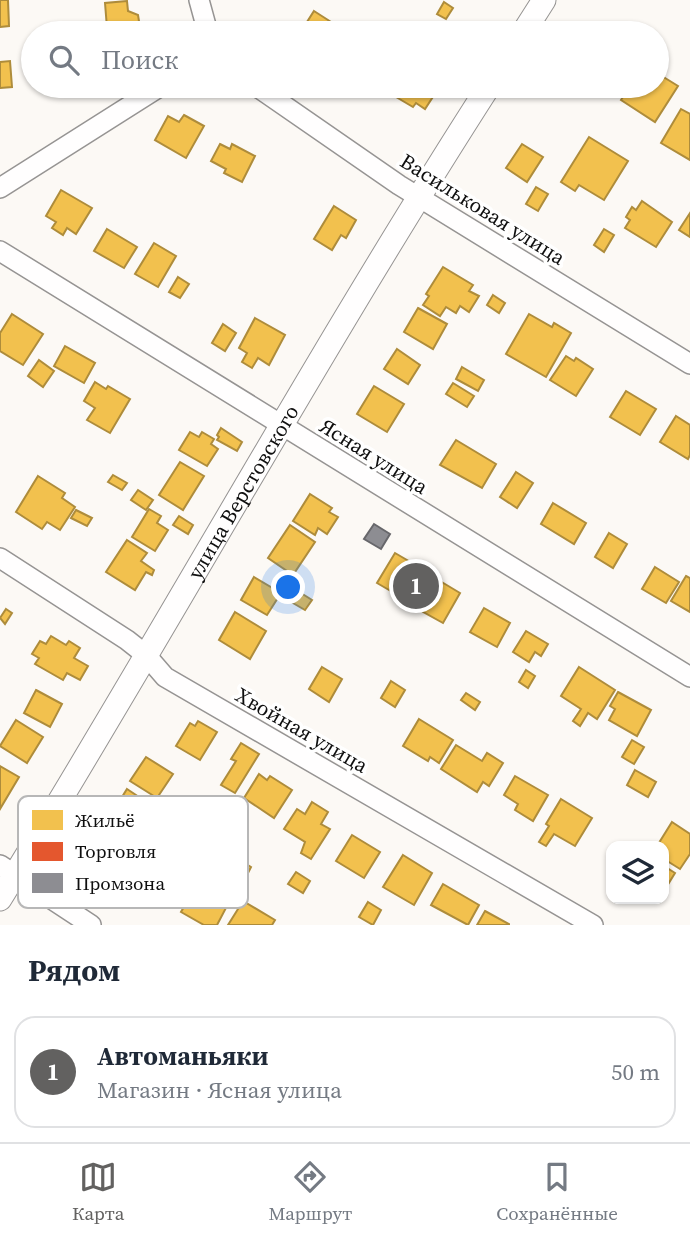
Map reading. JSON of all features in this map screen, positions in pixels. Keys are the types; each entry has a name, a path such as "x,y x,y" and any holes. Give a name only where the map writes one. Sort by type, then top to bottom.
{"street":[{"path":"200,0 205,21"},
{"path":"531,21 544,0"},
{"path":"0,188 142,98"},
{"name":"Васильковая улица","path":"274,98 420,198 690,364"},
{"name":"улица Верстовского","path":"55,796 146,655 482,98"},
{"name":"Ясная улица","path":"0,251 690,677"},
{"name":"Хвойная улица","path":"0,558 127,640 146,655 165,677 593,925"},
{"name":"улица Верстовского","path":"0,899 7,870 18,853"},
{"path":"65,908 91,925"}],"building: Жильё":[{"path":"0,0 8,0 9,26 0,27"},
{"path":"127,1 128,11 138,15 139,21 106,21 105,3"},
{"path":"444,2 453,8 446,19 437,14"},
{"path":"314,11 330,21 308,21"},
{"path":"10,61 12,87 0,88 0,62"},
{"path":"669,80 678,86 655,122 621,100 669,98"},
{"path":"398,98 432,98 425,109 416,103 413,107"},
{"path":"681,109 690,114 690,160 661,143"},
{"path":"184,115 204,126 186,158 155,140 168,116 179,122"},
{"path":"589,137 628,161 604,200 579,185 575,191 561,182"},
{"path":"220,144 230,149 232,144 255,156 242,182 224,173 226,169 211,161"},
{"path":"522,144 543,157 527,182 506,168"},
{"path":"536,187 548,194 538,211 526,204"},
{"path":"61,190 92,208 76,234 67,228 63,235 52,228 56,222 46,216"},
{"path":"642,201 672,222 656,247 625,228 630,220 626,217 632,207 636,210"},
{"path":"334,206 356,220 346,238 341,235 332,250 314,239"},
{"path":"690,213 690,237 679,230"},
{"path":"107,229 137,247 124,268 94,251"},
{"path":"604,229 614,235 604,252 594,245"},
{"path":"154,243 176,256 158,287 135,274"},
{"path":"443,267 473,285 469,291 479,296 469,312 460,306 456,313 446,307 440,316 423,305 429,296 426,294"},
{"path":"178,277 189,284 180,298 169,292"},
{"path":"493,295 505,303 499,313 487,305"},
{"path":"418,308 447,324 433,349 404,332"},
{"path":"12,314 43,334 23,365 0,351 0,333"},
{"path":"529,314 552,327 554,323 571,333 546,377 506,354"},
{"path":"255,318 285,335 269,365 258,358 252,368 242,362 247,353 239,348"},
{"path":"223,324 236,333 225,351 212,343"},
{"path":"65,346 95,363 84,383 54,366"},
{"path":"397,349 420,365 408,384 384,369"},
{"path":"566,356 574,361 576,358 593,369 576,396 550,380"},
{"path":"39,360 54,371 43,387 28,376"},
{"path":"462,367 484,380 478,391 456,379"},
{"path":"95,382 130,399 110,433 87,420 95,408 84,401"},
{"path":"453,383 474,396 467,407 446,394"},
{"path":"374,386 404,404 387,432 357,414"},
{"path":"626,391 656,409 640,435 610,417"},
{"path":"676,416 690,425 688,459 660,442"},
{"path":"221,428 242,442 237,451 217,440"},
{"path":"190,432 199,437 202,432 214,439 211,444 218,449 207,466 179,450"},
{"path":"456,440 496,464 482,488 440,465"},
{"path":"180,462 204,476 183,510 159,495"},
{"path":"516,472 533,483 517,508 500,497"},
{"path":"113,475 127,483 122,490 108,482"},
{"path":"38,476 65,493 62,498 75,507 60,530 47,522 42,529 16,512"},
{"path":"138,490 153,500 146,510 131,500"},
{"path":"310,494 332,508 329,512 338,517 327,534 318,528 315,535 293,521"},
{"path":"553,503 586,523 574,544 541,524"},
{"path":"149,509 161,516 157,523 168,530 155,551 132,537"},
{"path":"76,510 92,518 87,526 71,518"},
{"path":"179,516 193,525 188,534 173,525"},
{"path":"290,525 315,542 293,575 268,558"},
{"path":"609,533 627,544 613,568 595,557"},
{"path":"127,540 147,553 141,561 154,570 152,575 146,572 135,590 106,572"},
{"path":"395,553 419,567 401,597 377,583"},
{"path":"655,567 679,582 666,603 642,589"},
{"path":"686,576 690,578 690,612 671,601"},
{"path":"254,577 281,593 267,615 241,600"},
{"path":"435,578 460,593 443,623 418,609"},
{"path":"293,588 312,600 305,610 286,599"},
{"path":"484,608 510,623 497,647 470,632"},
{"path":"6,609 12,613 5,624 0,618"},
{"path":"235,612 266,631 250,659 219,640"},
{"path":"526,631 548,644 541,656 535,652 529,662 513,652"},
{"path":"51,636 66,645 69,641 80,648 74,658 88,666 80,680 67,673 63,680 35,664 39,658 32,654 40,641 46,644"},
{"path":"322,667 342,679 329,702 309,689"},
{"path":"579,667 615,690 597,719 588,713 580,726 573,721 581,709 561,696"},
{"path":"526,670 535,676 528,688 519,682"},
{"path":"391,681 405,690 395,707 381,698"},
{"path":"36,690 62,704 50,727 24,713"},
{"path":"618,692 651,710 637,736 609,720 615,709 610,706"},
{"path":"466,693 480,702 475,710 461,700"},
{"path":"419,719 453,740 439,763 430,757 428,761 403,746"},
{"path":"16,720 43,737 27,763 0,746"},
{"path":"198,721 217,732 200,760 176,746 190,723 195,726"},
{"path":"632,740 644,747 634,764 622,757"},
{"path":"241,743 259,754 235,793 221,785 236,761 231,759"},
{"path":"456,745 482,761 487,753 503,763 489,786 483,782 477,792 441,769"},
{"path":"146,757 173,774 158,796 154,796 130,781"},
{"path":"0,766 19,777 0,809"},
{"path":"635,770 656,782 648,797 627,785"},
{"path":"259,774 267,780 270,776 292,790 274,818 245,796"},
{"path":"515,776 548,795 533,821 515,810 518,804 504,795"},
{"path":"127,789 138,796 123,796"},
{"path":"561,799 592,818 575,846 554,834 546,846 539,842"},
{"path":"312,802 328,812 321,824 330,829 311,859 301,853 305,842 284,829 297,809 305,814"},
{"path":"672,822 690,834 690,854 680,869 669,862 669,841 660,841"},
{"path":"352,835 380,852 364,878 336,861"},
{"path":"403,855 432,873 414,905 383,887"},
{"path":"669,869 675,873 669,883"},
{"path":"296,872 310,881 303,893 288,884"},
{"path":"443,884 479,905 468,925 431,905"},
{"path":"368,902 381,910 373,925 359,917"},
{"path":"248,904 275,920 272,925 228,925 239,908 248,908"},
{"path":"183,908 226,908 217,925 204,925 181,912"},
{"path":"485,911 509,924 509,925 477,925"}],"building: Торговля":[{"path":"419,567 431,575 413,603 401,597"}],"building: Промзона":[{"path":"374,524 390,534 381,549 364,539"}],"place":[{"name":"Автоманьяки","path":"416,586"}]}
